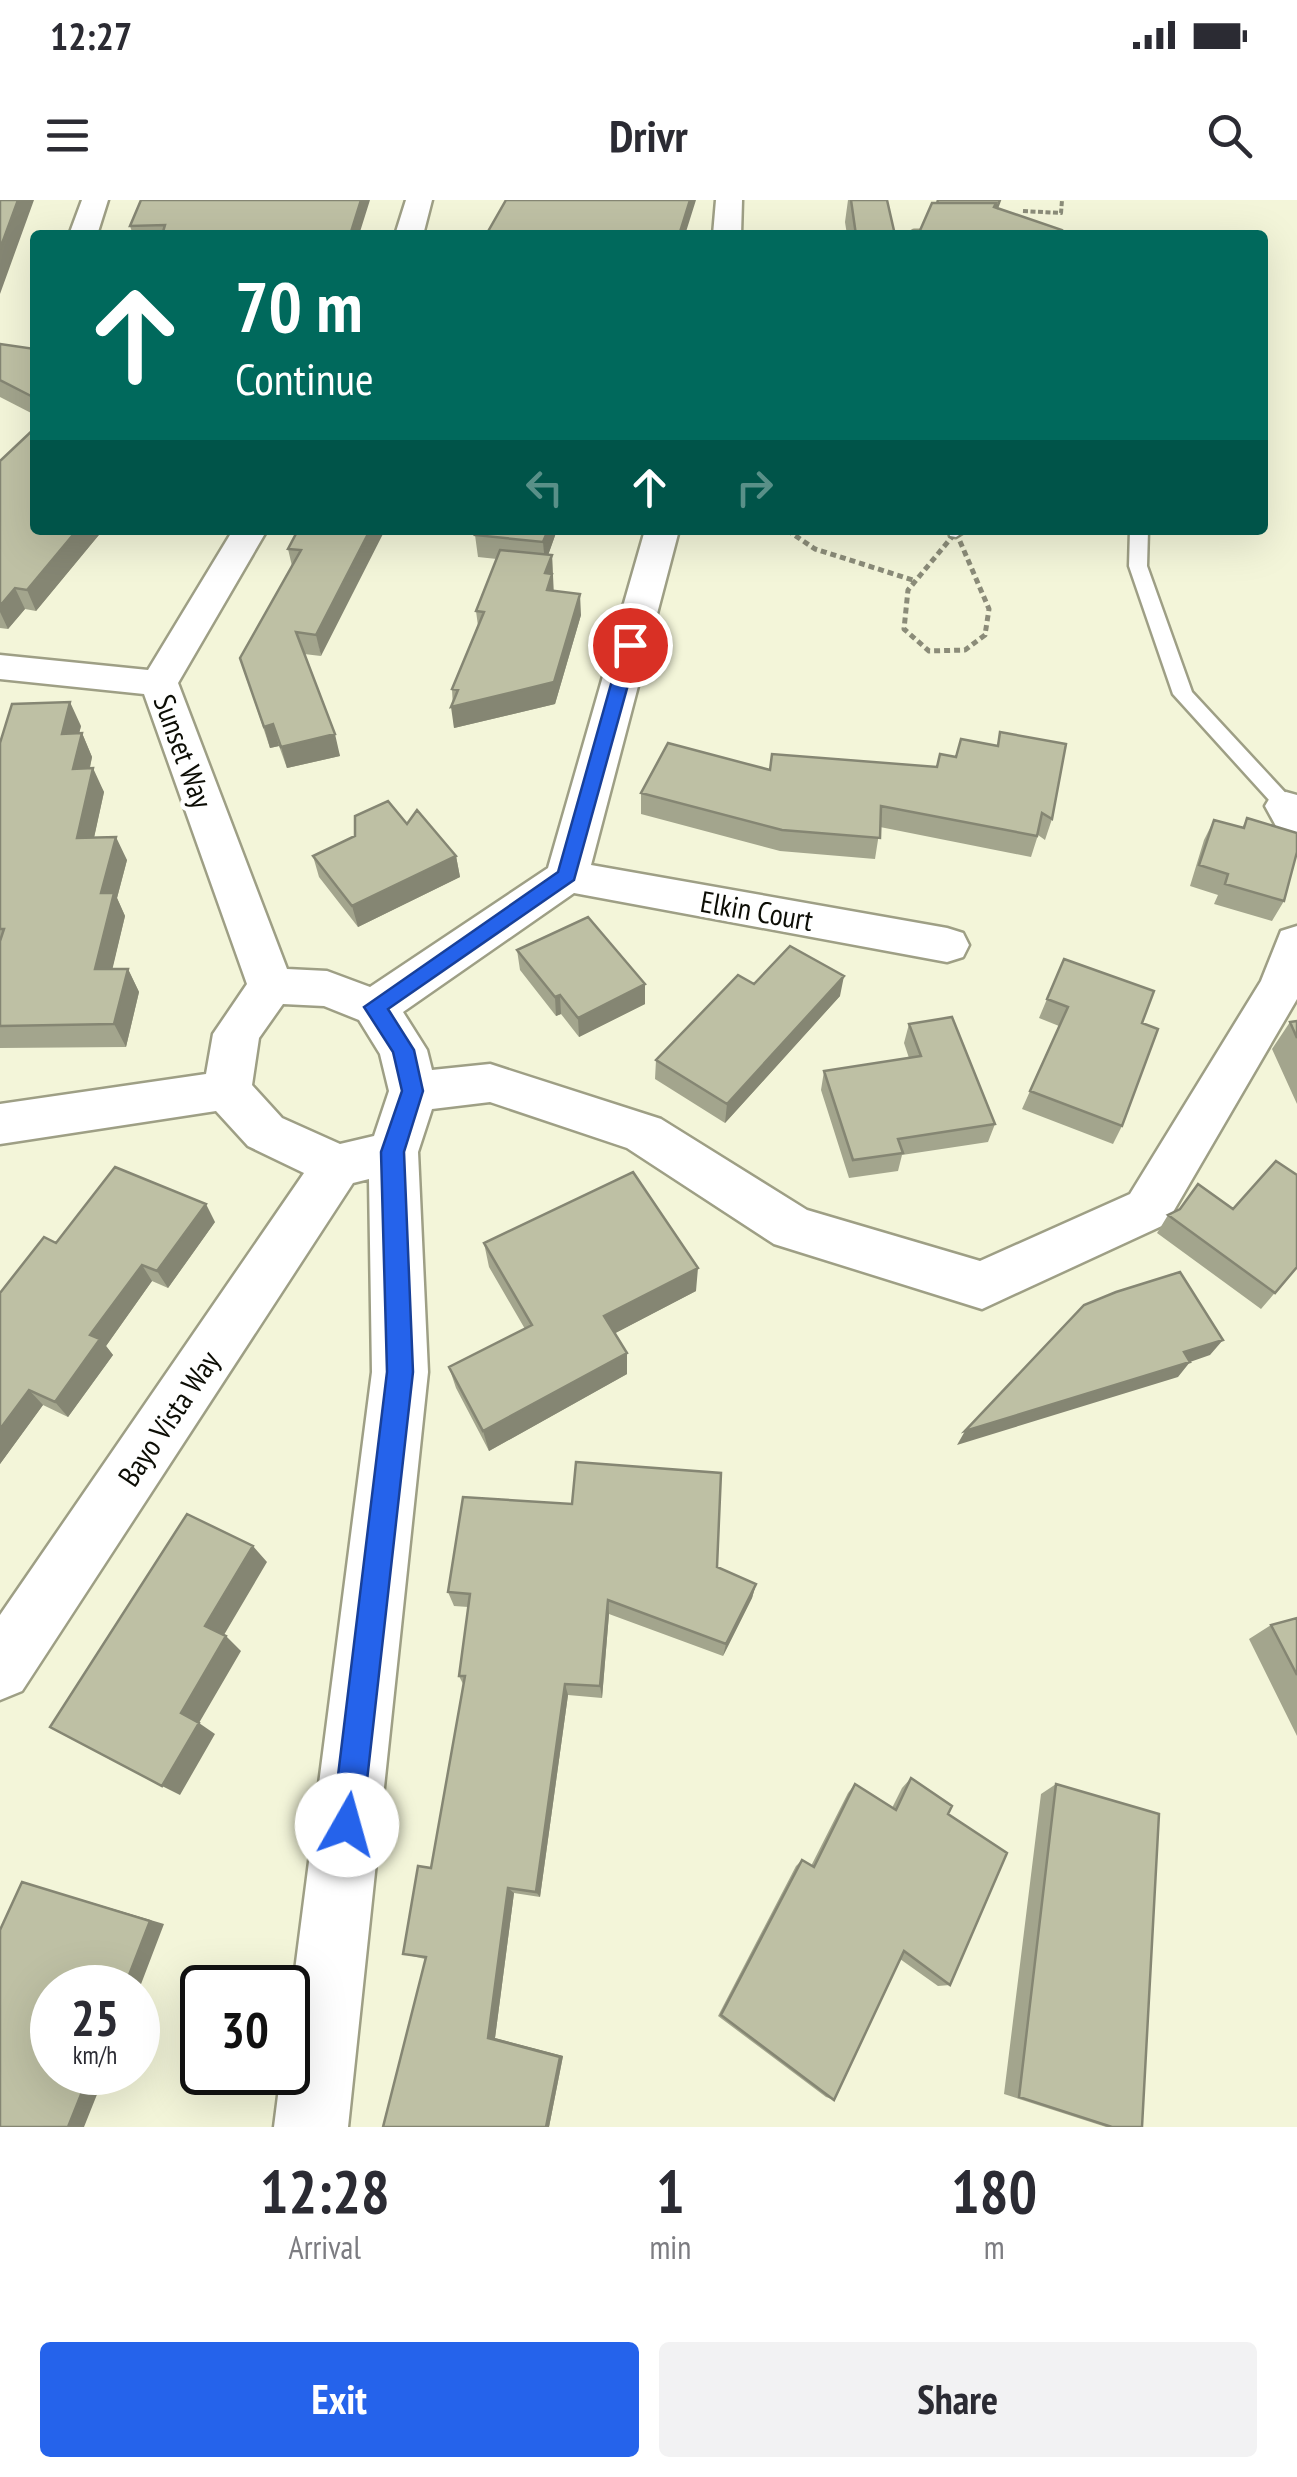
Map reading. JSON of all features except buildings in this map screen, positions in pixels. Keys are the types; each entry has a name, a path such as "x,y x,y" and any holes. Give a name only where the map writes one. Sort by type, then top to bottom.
{"street":[{"path":"85,230 94,200"},
{"path":"410,230 418,200"},
{"path":"727,230 729,200"},
{"name":"Sunset Way","path":"247,535 158,683 271,986"},
{"path":"375,1007 567,876 661,535"},
{"path":"0,667 158,683"},
{"name":"Elkin Court","path":"567,876 947,945"},
{"path":"412,1091 490,1083 644,1133 792,1228 982,1285 1148,1208 1282,985 1297,943"},
{"path":"227,1090 236,1034 271,986 327,989 375,1007 403,1050 412,1091 365,1159 400,1372 312,2127"},
{"path":"0,1124 227,1090"},
{"path":"227,1090 266,1132 365,1159"},
{"name":"Bayo Vista Way","path":"0,1669 365,1159"}],"lane":[{"path":"1139,535 1138,566 1183,694 1292,817"}],"path":[{"path":"1012,210 1061,213 1062,200"},
{"path":"795,535 815,548 916,581"},
{"path":"954,535 908,590 904,629 928,651 965,650 985,635 989,609 959,535"}],"route":[{"path":"347,1825 400,1372 393,1152 412,1091 403,1050 375,1007 567,876 630,645"}]}
